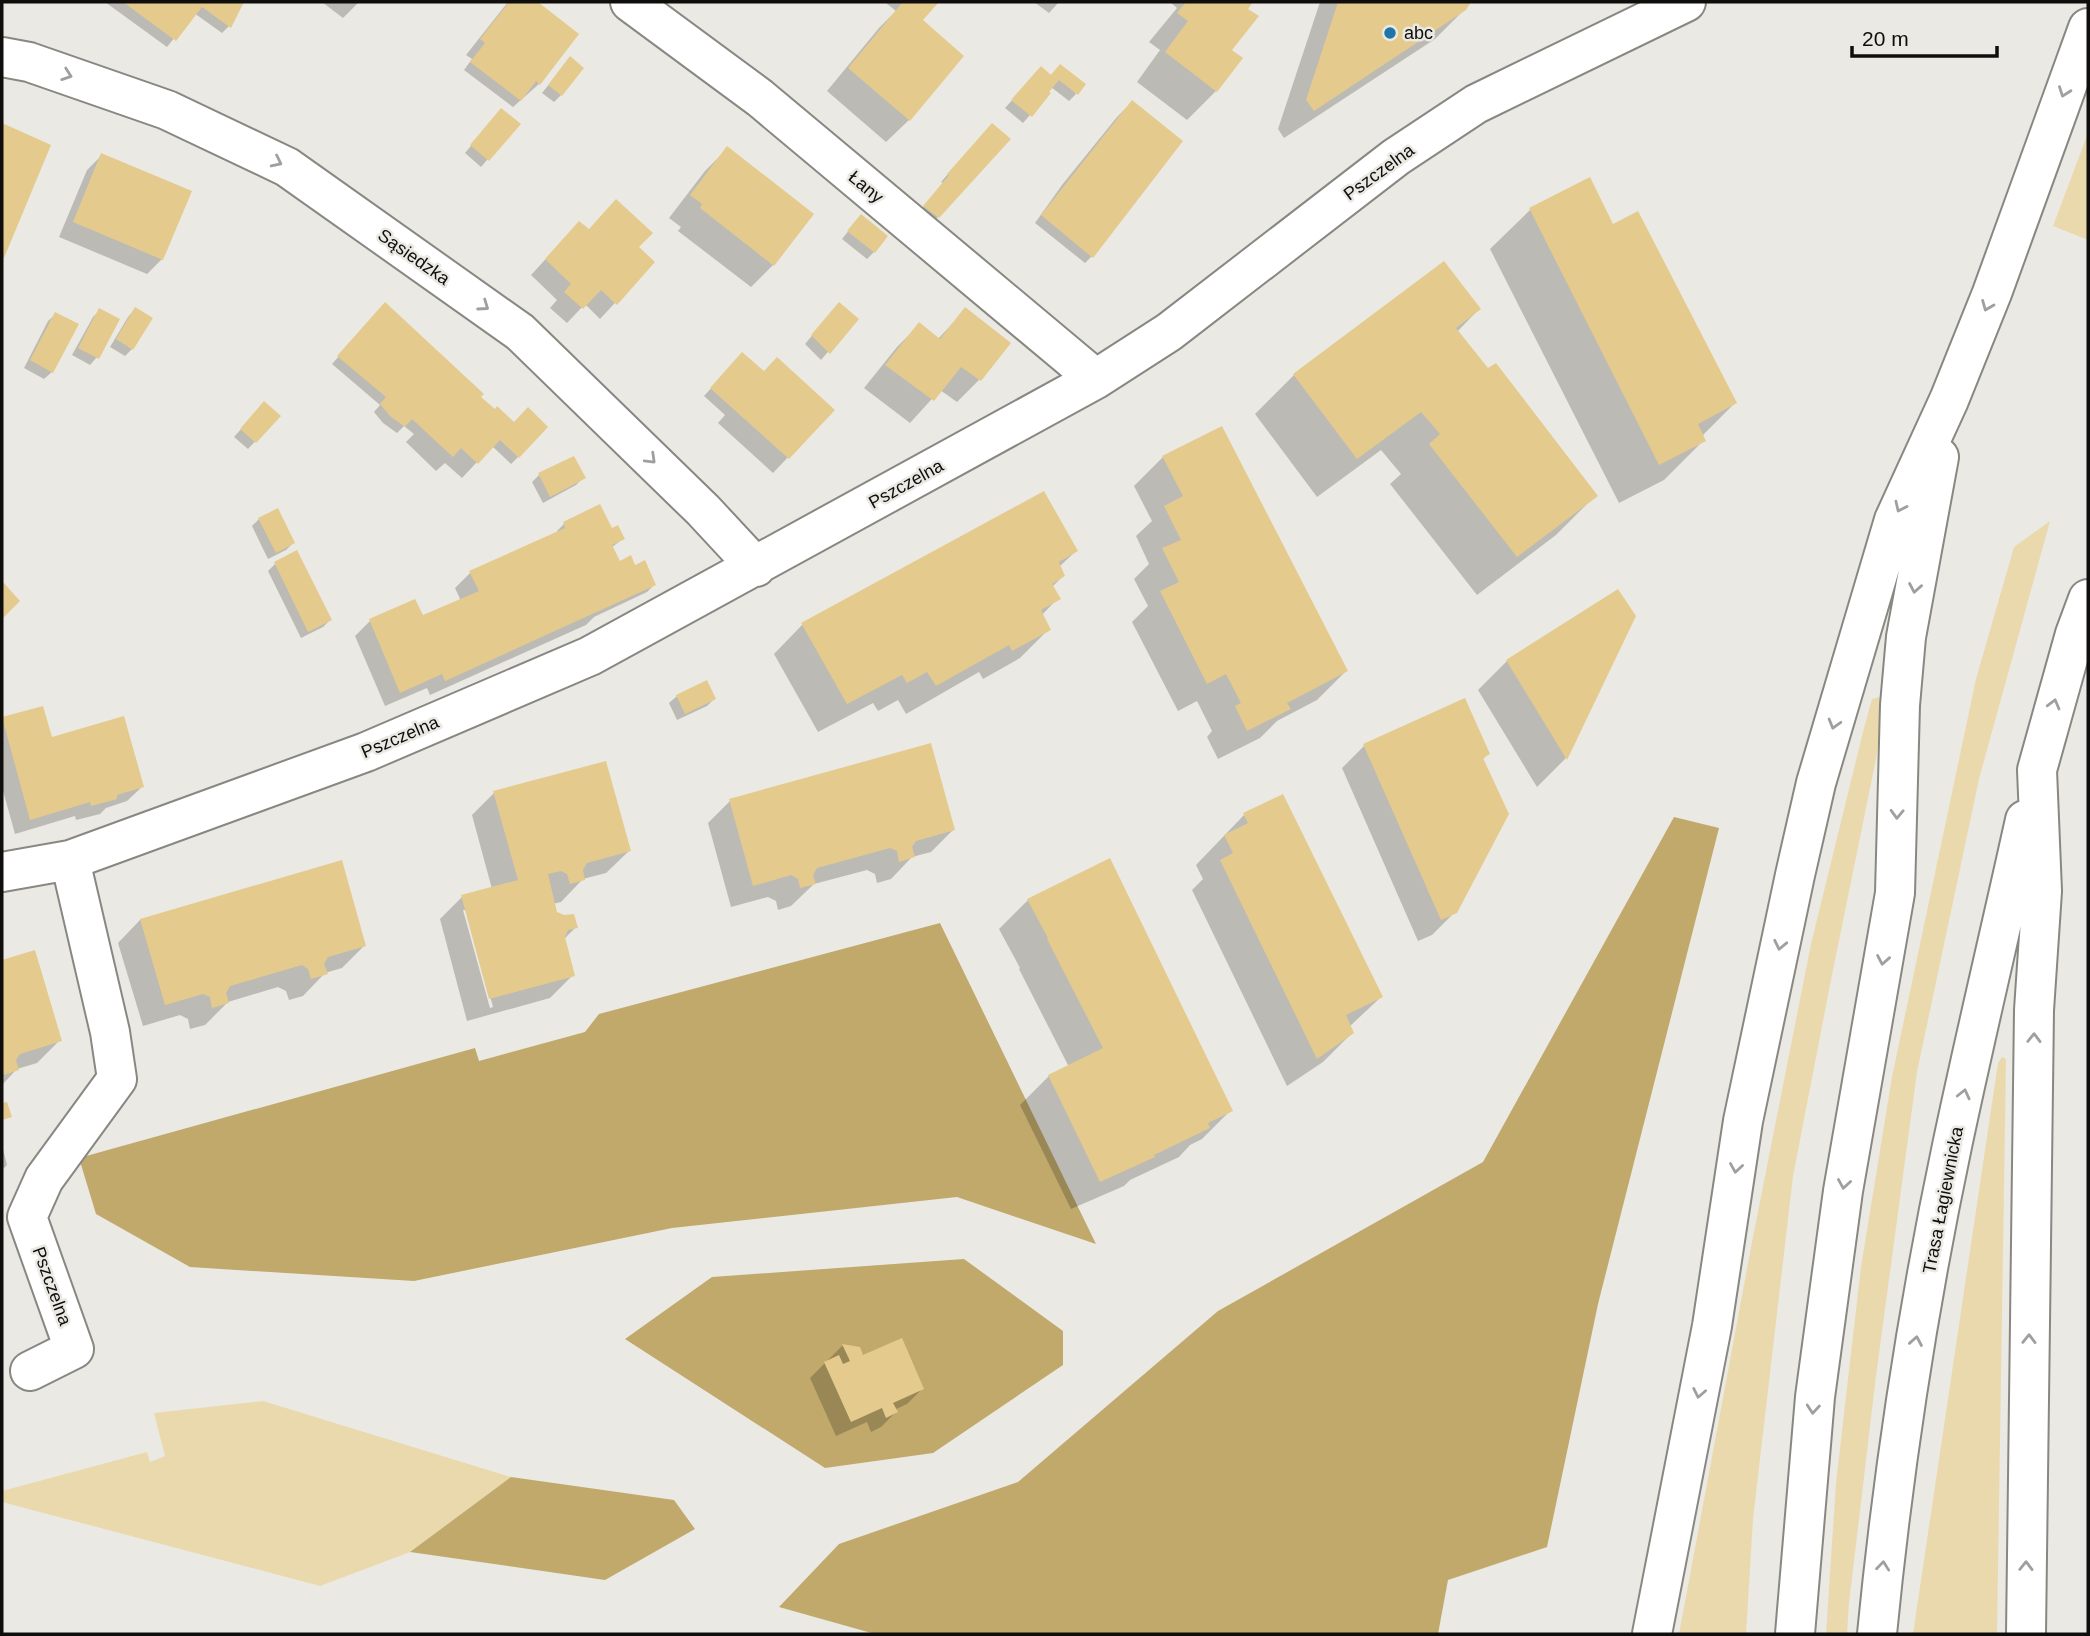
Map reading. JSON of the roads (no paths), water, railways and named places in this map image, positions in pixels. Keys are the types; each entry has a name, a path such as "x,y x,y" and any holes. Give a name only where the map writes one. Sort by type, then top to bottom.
{"main road":[{"name":"Łany","path":"630,2 760,98 1096,379"},
{"name":"Pszczelna","path":"2,872 70,860 379,747 590,656 1096,379 1169,332 1396,158 1476,104 1686,2"},
{"path":"1652,1634 1712,1326 1743,1121 1816,783 1894,520 1949,400 1992,293 2088,28"},
{"name":"Sąsiedzka","path":"2,57 29,62 167,110 287,167 520,332 703,510 756,567"},
{"path":"1795,1634 1815,1397 1843,1191 1895,893 1900,705 1906,637 1949,400"},
{"name":"Trasa Łagiewnicka","path":"1877,1634 1889,1513 1907,1394 1952,1148 2037,770 2075,634 2088,599"},
{"path":"2026,1634 2034,1010 2042,891 2037,770"},
{"name":"Pszczelna","path":"30,1371 74,1349 14,1220 117,1079 110,1032 70,860"}],"place":[{"name":"abc","path":"1390,33"}]}
